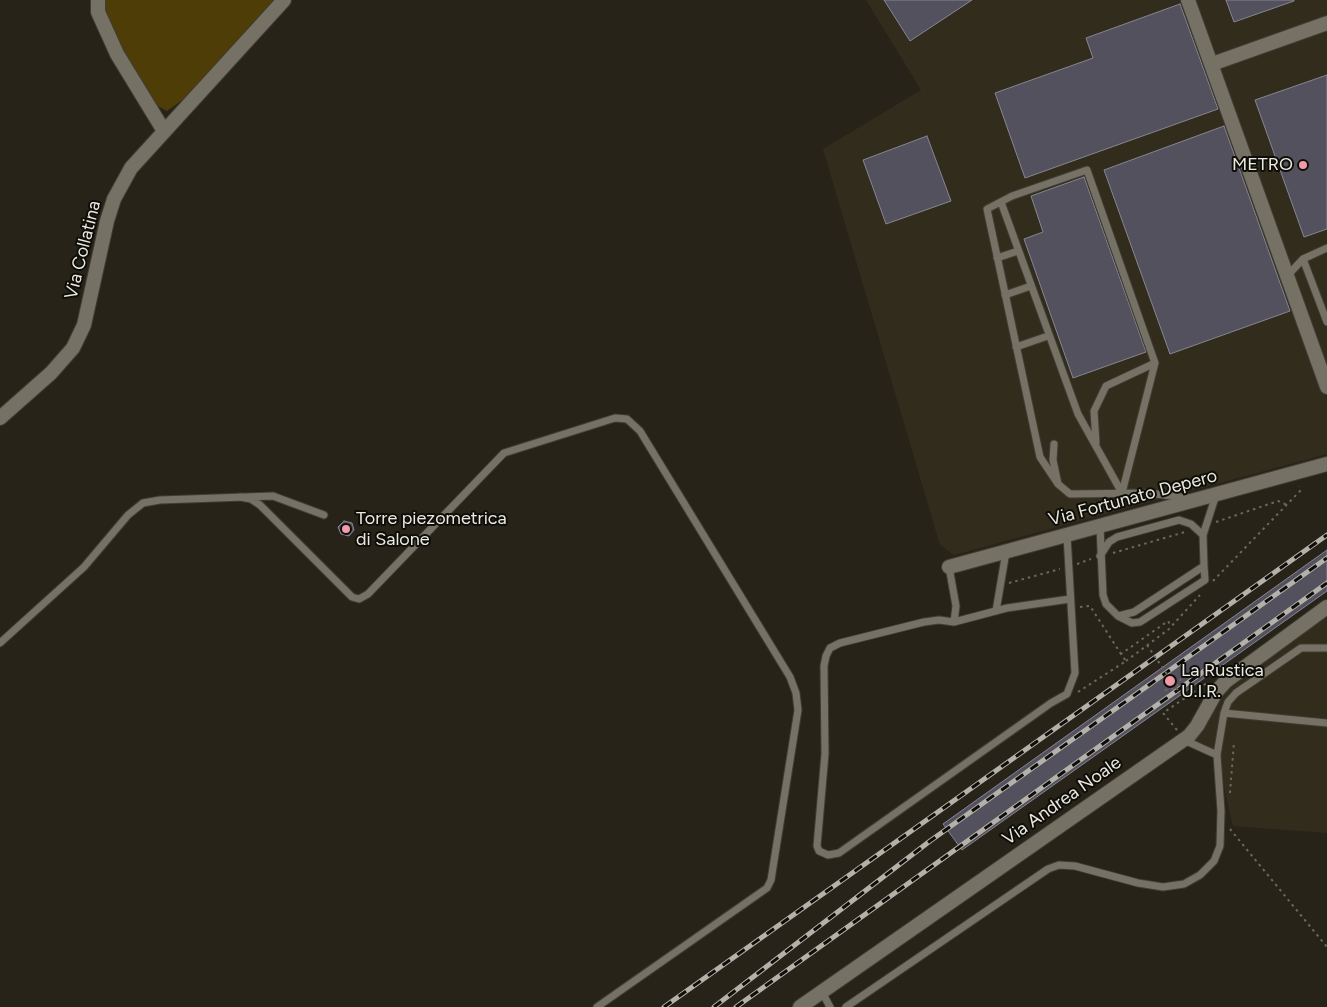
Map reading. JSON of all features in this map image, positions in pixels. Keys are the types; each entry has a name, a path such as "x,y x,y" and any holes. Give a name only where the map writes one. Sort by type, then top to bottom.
{"street":[{"path":"98,0 98,12 118,54 164,131"},
{"name":"Via Collatina","path":"0,418 51,373 73,348 84,326 107,221 114,199 131,168 284,0"},
{"path":"1188,0 1327,387"},
{"path":"1212,64 1327,23"},
{"name":"Via Fortunato Depero","path":"949,567 1327,464"},
{"name":"Via Andrea Noale","path":"800,1007 1184,739 1197,726 1216,692 1226,681 1327,607"}],"lane":[{"path":"1122,493 1155,362 1087,170 987,209 1040,457 1058,484 1070,494 1147,493 1199,499"},
{"path":"1001,202 1078,414 1122,493"},
{"path":"1288,275 1304,259 1327,248"},
{"path":"997,258 1015,252"},
{"path":"1304,259 1327,322"},
{"path":"1005,295 1028,287"},
{"path":"1016,347 1045,337"},
{"path":"1096,446 1094,411 1106,386 1155,362"},
{"path":"240,497 251,499 260,505 352,597 359,599 368,594 504,453 615,418 627,419 640,431 790,677 798,701 798,710 771,880 767,888 597,1007"},
{"path":"1054,444 1053,460 1058,484"},
{"path":"1100,527 1100,556 1106,604 1118,616 1132,623 1140,622 1205,580 1202,535 1216,495"},
{"path":"0,643 84,567 128,515 139,505 160,500 278,497 324,515"},
{"path":"1100,556 1109,542 1127,533 1179,520 1185,520 1202,535"},
{"path":"1067,536 1075,672 1068,694 1046,706 839,853 831,855 822,854 817,846 825,754 824,666 828,652 840,643 924,622 940,620 954,622 996,611 1070,599"},
{"path":"996,611 1006,552"},
{"path":"1118,616 1134,612 1204,566"},
{"path":"949,567 956,606 954,622"},
{"path":"846,1007 1048,868 1059,865 1074,866 1138,883 1163,887 1184,884 1200,875 1214,861 1220,846 1221,810 1217,755 1224,713 1236,693 1301,648 1327,648"},
{"path":"1224,713 1327,723"},
{"path":"1184,739 1217,755"},
{"path":"822,992 830,1007"}],"path":[{"path":"1212,583 1300,491 1297,473"},
{"path":"1205,526 1278,501 1287,505"},
{"path":"1000,585 1196,529"},
{"path":"1068,694 1070,698 1169,630 1205,590"},
{"path":"1071,608 1090,606 1126,661"},
{"path":"1121,654 1168,621 1171,626"},
{"path":"1147,645 1184,699"},
{"path":"1176,688 1183,675"},
{"path":"1184,739 1163,713 1207,683"},
{"path":"1165,690 1176,688"},
{"path":"1229,798 1234,742"},
{"path":"1227,825 1327,947"}],"shaded area":[{"path":"102,0 277,0 195,91 167,111 154,104 109,24"},
{"path":"866,0 1327,0 1327,454 954,555 940,545 823,149 921,90"},
{"path":"1327,607 1327,833 1233,826 1217,755 1184,739 1216,692"}],"building":[{"path":"884,0 972,0 910,41"},
{"path":"1226,0 1294,0 1294,1 1234,22"},
{"path":"1180,4 1218,109 1025,178 995,93 1093,58 1086,38"},
{"name":"METRO","path":"1327,75 1327,229 1304,237 1255,100"},
{"path":"1224,126 1290,311 1170,354 1104,170"},
{"path":"927,136 951,201 886,224 863,160"},
{"path":"1084,177 1146,352 1073,378 1024,239 1043,232 1031,196"},
{"name":"Torre piezometrica di Salone","path":"344,521 352,523 354,530 349,536 341,534 338,527"},
{"path":"1327,550 1327,591 962,850 943,824"}],"railway":[{"path":"664,1007 1327,535"},
{"path":"714,1007 930,841 1327,558"},
{"path":"736,1007 1327,583"}],"place":[{"name":"METRO","path":"1303,165"},
{"name":"Torre piezometrica di Salone","path":"346,529"},
{"name":"La Rustica U.I.R.","path":"1170,681"}]}
